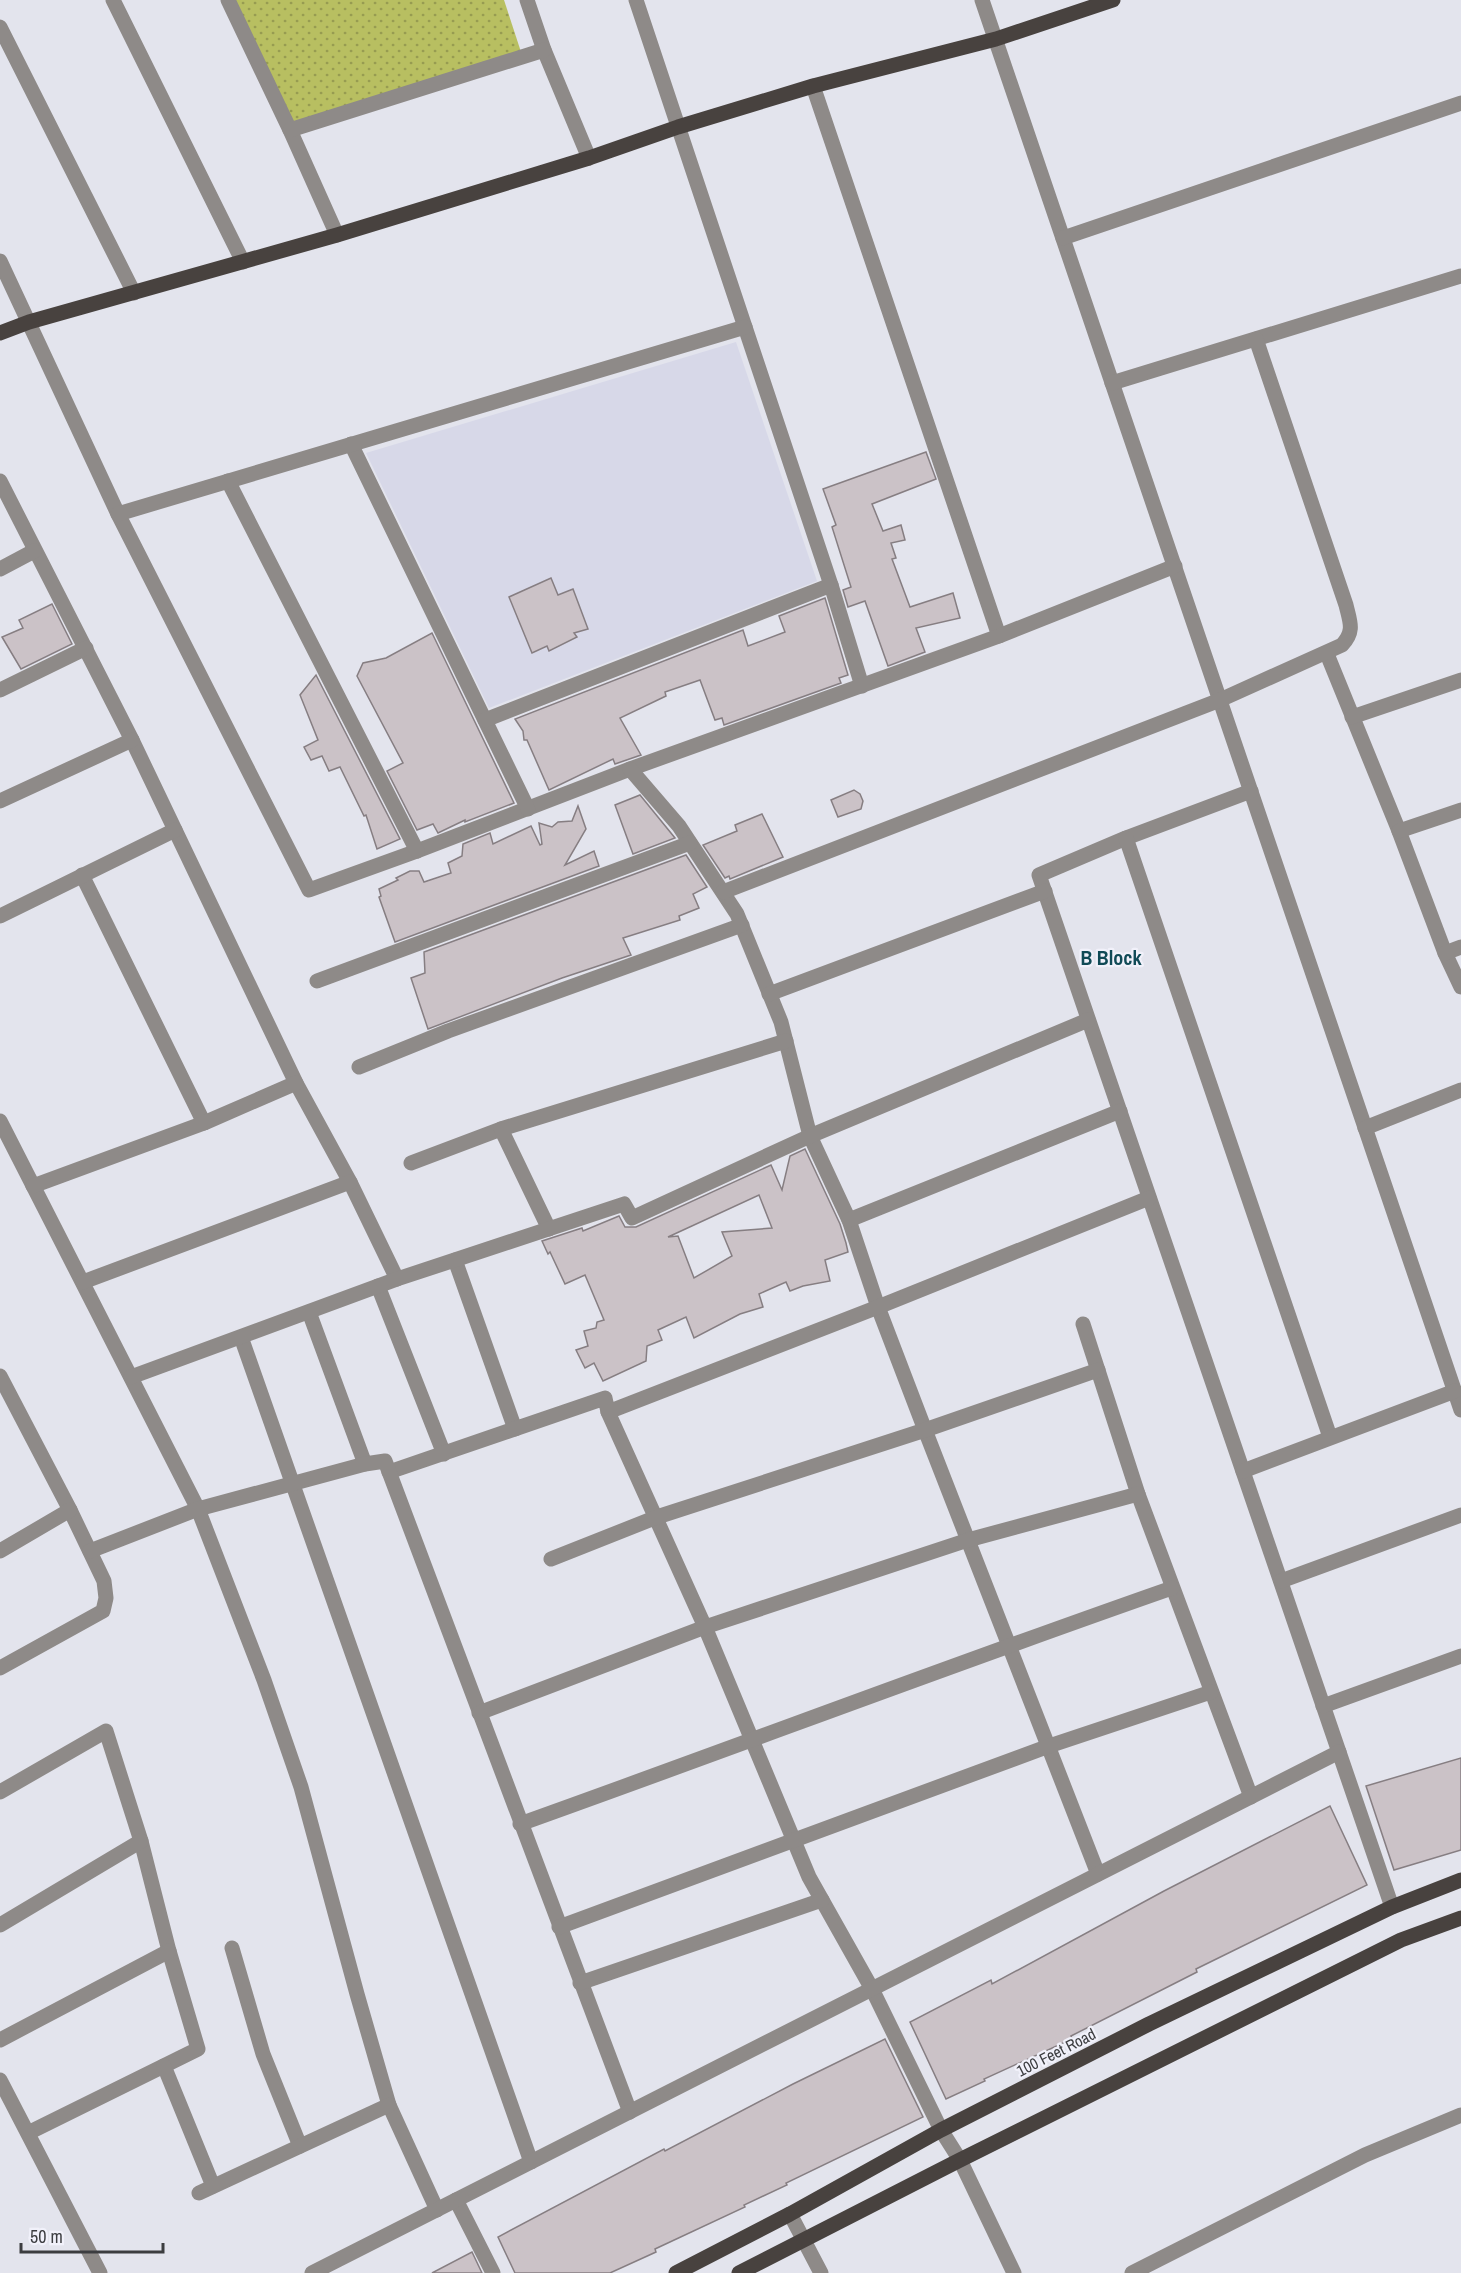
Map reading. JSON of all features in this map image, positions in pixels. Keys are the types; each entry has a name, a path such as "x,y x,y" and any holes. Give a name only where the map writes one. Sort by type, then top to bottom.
{"main road":[{"path":"0,333 29,322 337,235 813,86 996,39 1113,0"},
{"name":"100 Feet Road","path":"676,2273 790,2214 941,2130 1149,2024 1392,1907 1461,1880"},
{"path":"740,2273 960,2160 1401,1940 1461,1918"}],"street":[{"path":"114,0 243,262"},
{"path":"228,0 337,235"},
{"path":"527,0 544,50 589,158"},
{"path":"636,0 831,585 862,686"},
{"path":"982,0 1461,1410"},
{"path":"0,27 134,293"},
{"path":"290,130 544,50"},
{"path":"813,86 999,636"},
{"path":"1063,238 1461,103"},
{"path":"0,261 118,514 309,890 630,769 999,636 1175,566"},
{"path":"1112,383 1461,276"},
{"path":"118,514 745,327"},
{"path":"723,892 1220,700 1327,654 1342,645 1350,636 1350,623 1256,339"},
{"path":"351,444 528,809"},
{"path":"0,481 132,740 296,1083 350,1182 397,1279"},
{"path":"228,481 417,851"},
{"path":"0,569 34,551"},
{"path":"485,720 831,585"},
{"path":"0,690 86,648"},
{"path":"1327,654 1399,831 1445,953 1461,987"},
{"path":"1352,717 1461,680"},
{"path":"0,801 132,740"},
{"path":"630,769 679,826 738,914 786,1041 810,1137 849,1220 878,1307 1098,1874"},
{"path":"1251,791 1126,838 1039,875 1392,1907"},
{"path":"1399,831 1461,810"},
{"path":"0,916 175,830"},
{"path":"1126,838 1330,1437"},
{"path":"317,981 690,843"},
{"path":"82,875 204,1123"},
{"path":"770,994 1044,891"},
{"path":"359,1067 448,1031 742,925"},
{"path":"1445,953 1461,947"},
{"path":"131,1377 397,1279 624,1204 632,1218 810,1137 1089,1020"},
{"path":"411,1163 501,1130 786,1041"},
{"path":"33,1186 204,1123 296,1083"},
{"path":"1365,1128 1461,1090"},
{"path":"849,1220 1120,1112"},
{"path":"0,1121 198,1509 264,1680 301,1787 357,1994 390,2105 437,2210"},
{"path":"501,1130 549,1229"},
{"path":"83,1282 350,1182"},
{"path":"608,1412 1149,1198"},
{"path":"455,1260 515,1429"},
{"path":"378,1286 444,1454"},
{"path":"309,1312 366,1464"},
{"path":"1083,1324 1138,1494 1251,1797"},
{"path":"241,1337 531,2162"},
{"path":"551,1559 657,1517 925,1430 1098,1370"},
{"path":"0,1376 90,1551 104,1581 106,1598 103,1611 0,1668"},
{"path":"1243,1471 1455,1391"},
{"path":"389,1472 605,1398 608,1412 705,1627 809,1877 872,1989 941,2130 960,2160 1014,2273"},
{"path":"90,1551 198,1509 366,1464 385,1461 630,2112"},
{"path":"479,1713 705,1627 968,1540 1138,1494"},
{"path":"0,1551 70,1510"},
{"path":"1281,1581 1461,1515"},
{"path":"520,1824 1008,1645 1172,1588"},
{"path":"1323,1706 1461,1656"},
{"path":"559,1927 1049,1746 1211,1692"},
{"path":"0,1792 106,1731 141,1841 169,1952 198,2049 28,2133"},
{"path":"312,2273 1339,1752"},
{"path":"0,1925 141,1841"},
{"path":"580,1983 822,1900"},
{"path":"232,1948 263,2054 300,2146"},
{"path":"0,2040 169,1952"},
{"path":"164,2066 206,2189 390,2105"},
{"path":"0,2080 100,2273"},
{"path":"1132,2273 1365,2155 1461,2115"},
{"path":"456,2200 494,2273"},
{"path":"790,2214 820,2273"}],"shaded area":[{"path":"736,342 817,581 489,708 366,453"}],"green space":[{"path":"234,0 504,0 521,52 290,130"}],"building":[{"path":"926,452 936,479 872,504 883,531 901,525 905,540 891,543 896,558 892,559 910,607 953,593 960,618 916,628 925,652 888,666 865,601 848,607 843,590 851,587 832,527 836,525 823,489"},
{"path":"551,578 558,595 573,589 588,629 574,633 577,637 549,651 547,646 532,653 509,597"},
{"path":"825,598 848,675 839,678 841,683 724,725 722,718 715,720 700,680 665,692 666,696 620,718 641,755 615,764 613,759 549,790 527,740 524,740 523,731 515,719 743,630 748,646 785,632 779,616"},
{"path":"52,604 72,644 21,669 2,637 23,628 19,620"},
{"path":"432,633 514,803 465,822 465,820 438,833 433,824 417,830 387,771 403,763 357,676 363,663 386,658"},
{"path":"316,675 400,839 377,849 366,815 364,816 340,767 329,771 322,756 311,760 304,747 318,740 300,695"},
{"path":"854,790 860,794 863,801 861,809 838,817 831,800"},
{"path":"640,795 675,838 633,854 615,805"},
{"path":"578,806 586,829 565,865 594,851 599,866 395,942 379,897 381,896 379,889 410,871 419,871 424,882 451,873 448,863 462,856 463,844 490,833 493,844 531,826 540,845 542,844 539,823 552,827 558,822 572,821"},
{"path":"762,814 783,857 730,879 729,876 725,878 703,845 737,831 735,825"},
{"path":"686,855 707,887 693,894 699,908 679,916 680,920 623,938 631,955 562,978 428,1029 411,978 425,973 424,952"},
{"path":"805,1149 840,1224 848,1252 825,1260 830,1281 790,1291 786,1282 759,1294 763,1307 740,1314 694,1338 686,1317 658,1330 662,1340 647,1346 646,1361 603,1381 594,1363 585,1368 576,1350 588,1346 584,1331 596,1328 597,1322 604,1320 585,1275 565,1284 550,1252 548,1254 542,1241 582,1228 583,1231 619,1216 625,1227 636,1227 771,1165 782,1190 790,1156","holes":["759,1195 772,1228 722,1232 732,1256 694,1278 678,1236 668,1237"]},
{"path":"1461,1758 1461,1850 1394,1870 1366,1786"},
{"path":"1330,1806 1367,1885 1196,1969 1197,1972 1071,2036 1072,2039 946,2099 910,2022 991,1980 992,1984 1164,1891"},
{"path":"885,2039 923,2117 786,2183 787,2185 744,2205 745,2207 610,2273 515,2273 498,2237 664,2149 665,2151"},
{"path":"472,2252 482,2273 432,2273"}],"district":[{"name":"B Block","path":"1111,958"}]}
